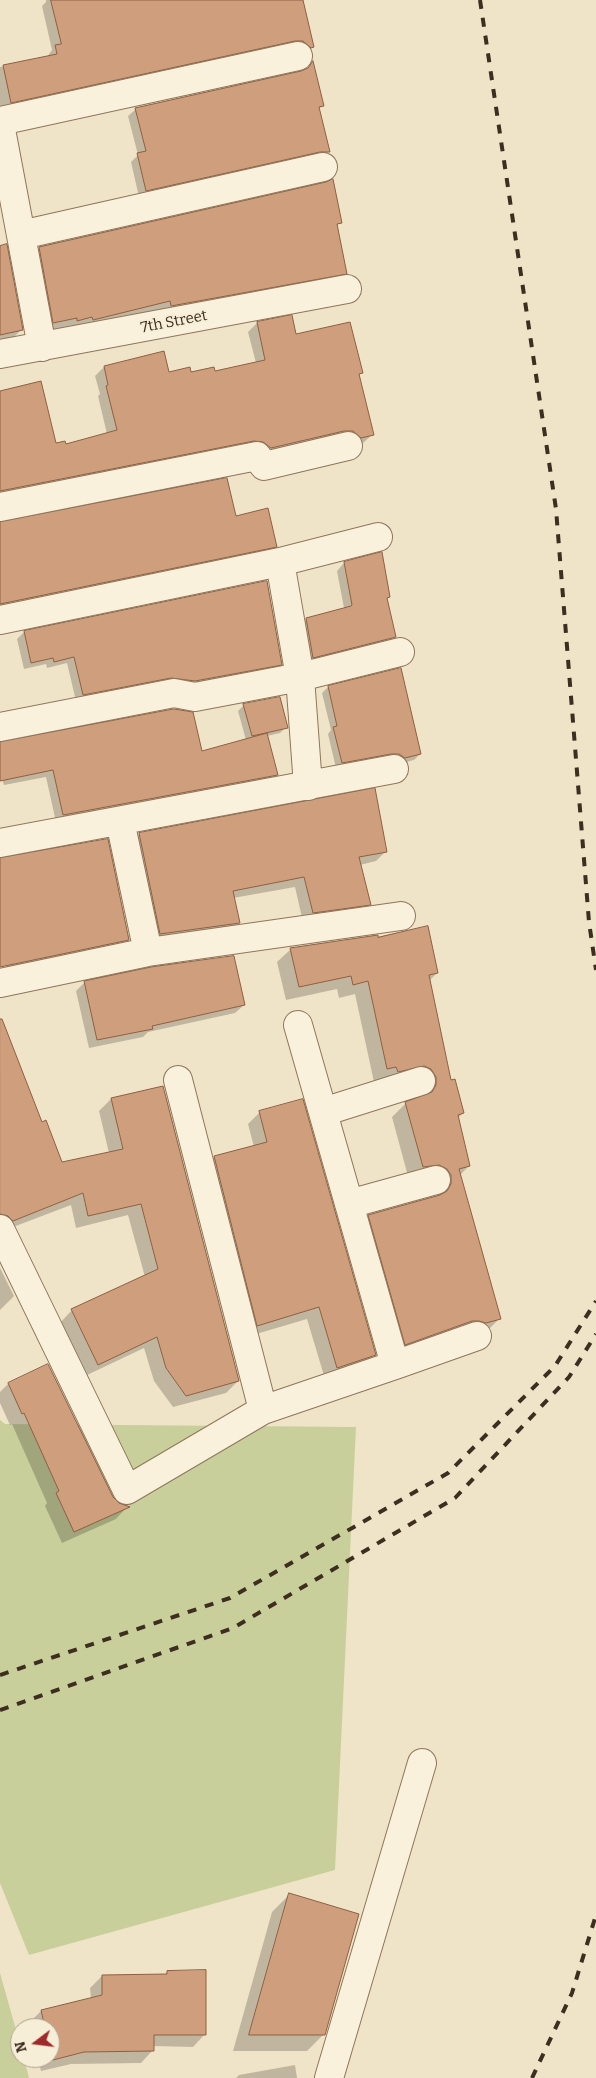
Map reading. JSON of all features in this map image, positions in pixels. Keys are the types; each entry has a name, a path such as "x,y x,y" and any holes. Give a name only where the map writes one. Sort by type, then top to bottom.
{"street":[{"path":"42,347 0,122 298,56"},
{"path":"21,235 323,168"},
{"name":"7th Street","path":"0,354 347,289"},
{"path":"0,507 257,456 264,466 348,446"},
{"path":"0,620 280,562 378,537"},
{"path":"280,562 300,677 308,786"},
{"path":"0,727 174,693 195,697 300,677 400,652"},
{"path":"0,843 394,770"},
{"path":"120,821 148,952"},
{"path":"0,983 148,952 400,916"},
{"path":"298,1025 395,1365"},
{"path":"178,1080 263,1410"},
{"path":"323,1112 421,1081"},
{"path":"349,1204 436,1180"},
{"path":"0,1229 127,1490 263,1410 477,1336"},
{"path":"329,2078 422,1763"}],"green space":[{"path":"0,1420 5,1424 356,1427 335,1870 29,1955 0,1883"},
{"path":"0,1973 13,2018 10,2018 10,2068 26,2068 29,2078 0,2078"}],"building":[{"path":"51,0 303,0 314,47 311,48 303,41 295,41 11,103 3,65 57,54 55,45 61,44"},
{"path":"313,61 324,106 319,107 330,152 320,152 146,191 137,153 146,151 135,108 301,71 308,68"},
{"path":"333,179 342,223 337,224 347,274 171,306 170,301 93,320 92,317 77,321 77,318 53,323 39,247"},
{"path":"7,244 23,330 0,335 0,246"},
{"path":"292,315 296,334 350,322 363,373 359,374 374,435 361,438 353,431 344,431 271,448 263,442 254,441 0,491 0,391 41,381 56,443 65,441 66,444 117,430 106,386 108,385 104,366 164,351 169,372 190,367 191,372 214,367 215,371 265,360 257,322"},
{"path":"227,478 236,516 268,508 277,547 0,604 0,522"},
{"path":"382,552 390,597 387,598 396,637 313,658 306,618 351,606 344,562"},
{"path":"267,581 282,665 195,681 171,678 83,695 74,657 54,662 53,658 31,663 24,631"},
{"path":"401,668 421,754 405,758 399,754 391,754 342,763 333,727 337,726 328,686"},
{"path":"280,697 288,728 252,736 243,704"},
{"path":"174,709 193,712 202,751 267,733 278,775 63,815 53,770 0,781 0,742"},
{"path":"375,788 387,852 359,857 371,905 313,913 304,877 233,891 240,923 160,934 139,833"},
{"path":"108,839 129,940 0,967 0,858"},
{"path":"428,926 438,973 429,975 451,1080 455,1079 464,1113 458,1115 470,1166 459,1169 501,1319 486,1323 472,1321 405,1345 368,1215 440,1195 447,1191 451,1184 451,1175 447,1169 439,1165 423,1167 405,1102 432,1092 436,1085 436,1077 431,1069 424,1066 398,1072 396,1067 387,1069 368,981 353,985 351,976 299,987 290,948 378,935 378,937"},
{"path":"234,956 245,1005 152,1026 153,1029 97,1040 84,981 151,967"},
{"path":"0,1019 2,1019 42,1122 46,1120 62,1162 123,1149 111,1098 163,1086 239,1381 186,1396 166,1368 157,1337 98,1365 71,1309 158,1269 141,1204 88,1216 83,1193 13,1221 8,1216 0,1214"},
{"path":"303,1099 376,1355 337,1368 319,1307 257,1326 214,1156 267,1142 259,1111"},
{"path":"48,1364 113,1497 119,1503 130,1507 74,1532 56,1493 59,1491 24,1413 22,1414 8,1383"},
{"path":"289,1893 359,1914 325,2035 249,2035"},
{"path":"206,1970 206,2035 154,2035 154,2051 84,2052 60,2058 60,2018 43,2018 41,2010 102,1995 102,1975 167,1974 167,1971"}],"railway":[{"path":"480,0 556,509 589,922 596,970"},
{"path":"0,1675 230,1598 448,1473 555,1366 596,1301"},
{"path":"0,1710 233,1628 455,1498 569,1377 596,1334"},
{"path":"532,2078 572,1993 596,1915"}]}
